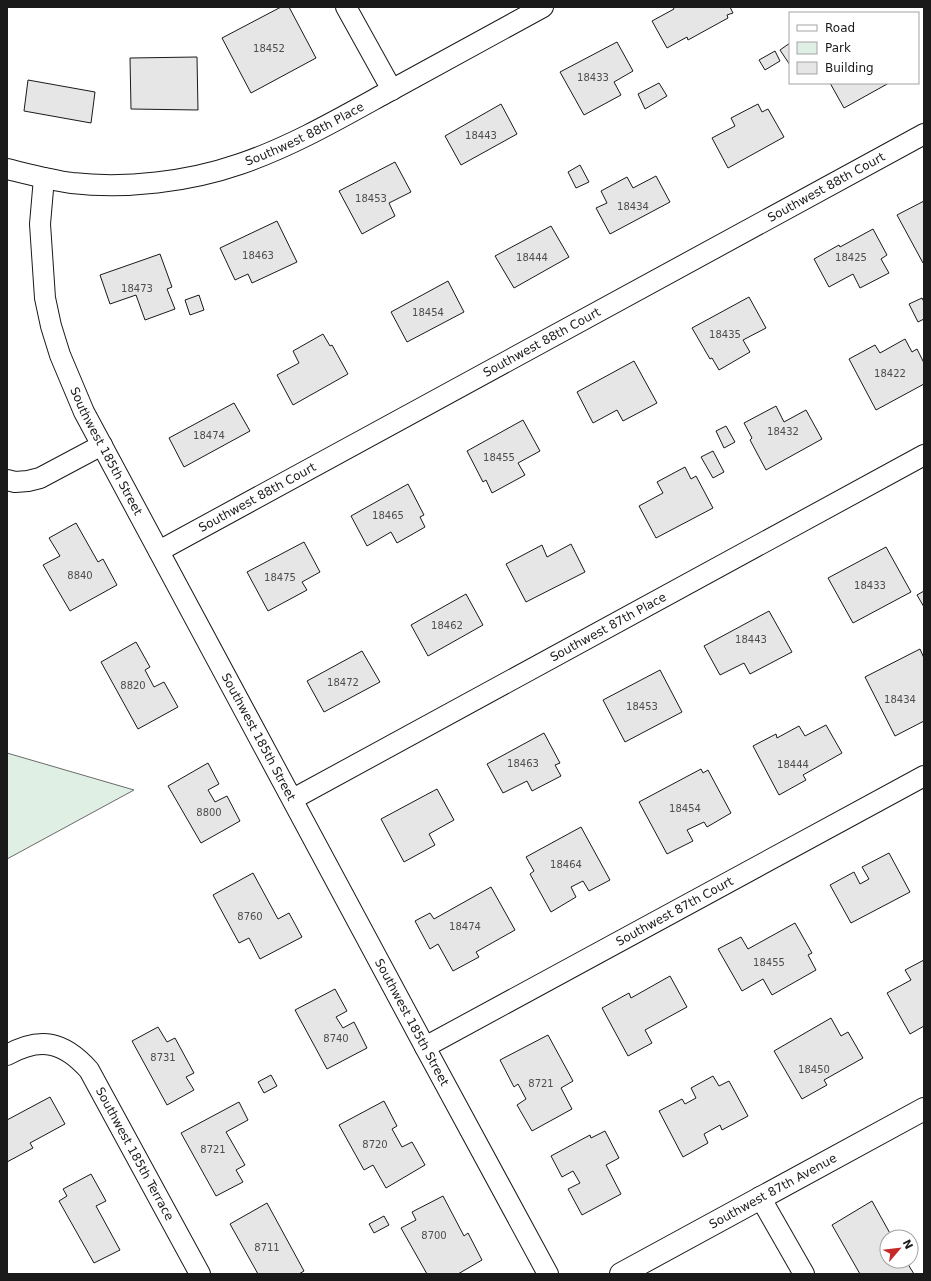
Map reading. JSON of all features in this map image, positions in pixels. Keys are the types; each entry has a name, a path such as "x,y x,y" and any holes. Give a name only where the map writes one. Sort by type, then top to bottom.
{"street":[{"path":"346,7 392,90"},
{"name":"Southwest 88th Place","path":"7,169 71,183 95,185 127,185 160,182 216,171 244,162 296,141 543,7"},
{"name":"Southwest 88th Court","path":"159,551 924,134"},
{"name":"Southwest 185th Street","path":"44,178 40,224 45,298 51,326 60,355 84,412 548,1274"},
{"path":"7,480 15,482 28,482 40,478 102,445"},
{"name":"Southwest 87th Place","path":"293,799 924,456"},
{"name":"Southwest 87th Court","path":"425,1048 924,776"},
{"name":"Southwest 185th Terrace","path":"7,1054 30,1045 56,1045 68,1050 89,1070 200,1274"},
{"name":"Southwest 87th Avenue","path":"621,1274 924,1109"},
{"path":"760,1198 804,1274"}],"green space":[{"path":"7,753 134,790 7,859"}],"building":[{"path":"281,7 289,7 316,58 251,93 222,38"},
{"path":"673,7 730,7 733,13 727,15 728,18 688,40 687,37 667,48 652,21 674,9"},
{"path":"617,42 633,71 614,82 621,95 584,115 560,72"},
{"path":"789,44 789,64 780,50"},
{"path":"775,51 780,61 765,70 759,60"},
{"path":"197,57 198,110 131,109 130,58"},
{"path":"28,80 95,92 91,123 24,111"},
{"path":"659,83 667,96 645,109 638,94"},
{"path":"831,84 887,84 844,108"},
{"path":"501,104 517,134 461,165 445,136"},
{"path":"758,104 762,112 768,109 784,137 728,168 712,138 735,126 731,118"},
{"path":"395,162 411,192 389,203 395,216 362,234 339,191"},
{"path":"580,165 589,182 576,188 568,172"},
{"path":"656,176 670,202 610,234 596,208 607,203 601,191 627,177 633,188"},
{"path":"924,201 924,263 923,263 897,215"},
{"path":"277,221 297,262 252,283 248,274 235,280 220,248"},
{"path":"551,226 569,257 514,288 495,256"},
{"path":"873,229 887,255 881,259 889,273 860,288 853,274 829,287 814,259"},
{"path":"160,254 172,287 167,289 175,309 145,320 136,295 110,304 100,275"},
{"path":"448,281 464,312 407,342 391,312"},
{"path":"199,295 204,310 190,315 185,300"},
{"path":"749,297 766,328 743,340 750,352 719,370 712,358 710,359 692,328"},
{"path":"922,298 924,302 924,319 918,322 909,304"},
{"path":"323,334 330,346 332,345 348,374 293,405 277,375 299,363 293,351"},
{"path":"905,339 912,352 917,349 924,363 924,384 876,410 849,359 875,345 880,353"},
{"path":"634,361 657,403 623,421 617,410 593,423 577,392"},
{"path":"234,403 250,431 184,467 169,438"},
{"path":"776,406 784,422 806,410 822,439 766,470 750,440 752,438 744,423"},
{"path":"523,420 540,451 518,463 525,475 492,493 486,480 483,482 467,451"},
{"path":"726,426 735,442 724,448 716,431"},
{"path":"713,451 724,472 713,478 701,457"},
{"path":"685,467 691,479 696,476 713,508 656,538 639,506 663,493 657,482"},
{"path":"408,484 424,515 420,517 425,527 397,543 391,532 367,546 351,516"},
{"path":"76,523 98,562 103,559 117,585 70,611 43,565 60,556 49,538"},
{"path":"304,542 320,572 302,582 307,590 268,611 247,572"},
{"path":"571,544 585,572 526,602 506,564 542,545 547,557"},
{"path":"886,547 911,592 853,623 828,578"},
{"path":"924,591 924,607 917,595"},
{"path":"466,594 483,625 428,656 411,625"},
{"path":"769,611 792,652 750,674 744,663 720,675 704,646"},
{"path":"136,642 150,667 145,670 154,687 164,682 178,707 138,729 101,662"},
{"path":"920,649 924,658 924,721 895,736 865,677"},
{"path":"362,651 380,682 324,712 307,681"},
{"path":"660,670 682,712 625,742 603,700"},
{"path":"826,725 842,753 803,775 806,780 779,795 753,746 776,734 777,738 799,726 805,736"},
{"path":"544,733 560,763 555,765 561,776 532,791 527,781 503,793 487,764"},
{"path":"208,763 219,784 208,790 215,802 227,796 240,821 201,843 168,786"},
{"path":"701,769 703,773 708,770 731,813 707,827 704,822 687,830 693,841 667,854 639,802"},
{"path":"437,789 454,820 429,834 435,845 404,862 381,819"},
{"path":"581,827 610,880 589,891 583,881 571,887 576,897 551,912 530,874 534,871 526,857"},
{"path":"889,853 910,892 851,923 830,885 854,872 860,884 869,879 862,867"},
{"path":"253,873 278,919 289,913 302,937 260,959 249,938 239,943 213,895"},
{"path":"491,887 515,930 476,952 479,957 453,971 438,944 430,949 415,921 430,913 434,919"},
{"path":"795,923 812,953 808,955 816,970 772,995 763,979 742,991 718,949 741,937 748,949"},
{"path":"924,960 924,1026 910,1034 887,993 911,980 905,970"},
{"path":"670,976 687,1007 645,1030 652,1043 628,1056 602,1008 629,993 631,998"},
{"path":"335,989 347,1011 336,1017 343,1028 354,1022 367,1048 327,1069 295,1010"},
{"path":"831,1018 841,1036 848,1032 863,1058 824,1080 827,1085 802,1099 774,1051"},
{"path":"158,1027 167,1042 175,1038 194,1073 186,1077 194,1090 167,1105 132,1041"},
{"path":"548,1035 573,1081 561,1088 572,1109 532,1131 517,1105 526,1099 518,1084 514,1087 500,1060"},
{"path":"271,1075 277,1086 264,1093 258,1082"},
{"path":"713,1076 719,1086 729,1081 748,1116 722,1130 720,1125 704,1134 708,1143 683,1157 659,1111 682,1099 685,1104 696,1098 691,1088"},
{"path":"50,1097 65,1124 30,1143 33,1148 7,1162 7,1120"},
{"path":"384,1101 397,1126 392,1129 402,1147 412,1142 425,1165 386,1188 373,1165 364,1170 339,1125"},
{"path":"239,1102 248,1120 226,1132 245,1165 236,1170 243,1182 216,1196 181,1133"},
{"path":"605,1131 619,1158 606,1165 621,1194 582,1215 568,1189 580,1183 573,1171 562,1177 551,1156 590,1135 591,1138"},
{"path":"91,1174 106,1201 96,1206 120,1250 94,1263 59,1201 67,1196 63,1189"},
{"path":"443,1196 464,1236 468,1233 482,1260 458,1274 427,1274 401,1228 416,1220 412,1212"},
{"path":"872,1201 888,1229 879,1229 879,1269 911,1269 914,1274 860,1274 832,1225"},
{"path":"267,1203 304,1271 299,1274 258,1274 230,1224"},
{"path":"384,1216 389,1225 374,1233 369,1224"}]}
